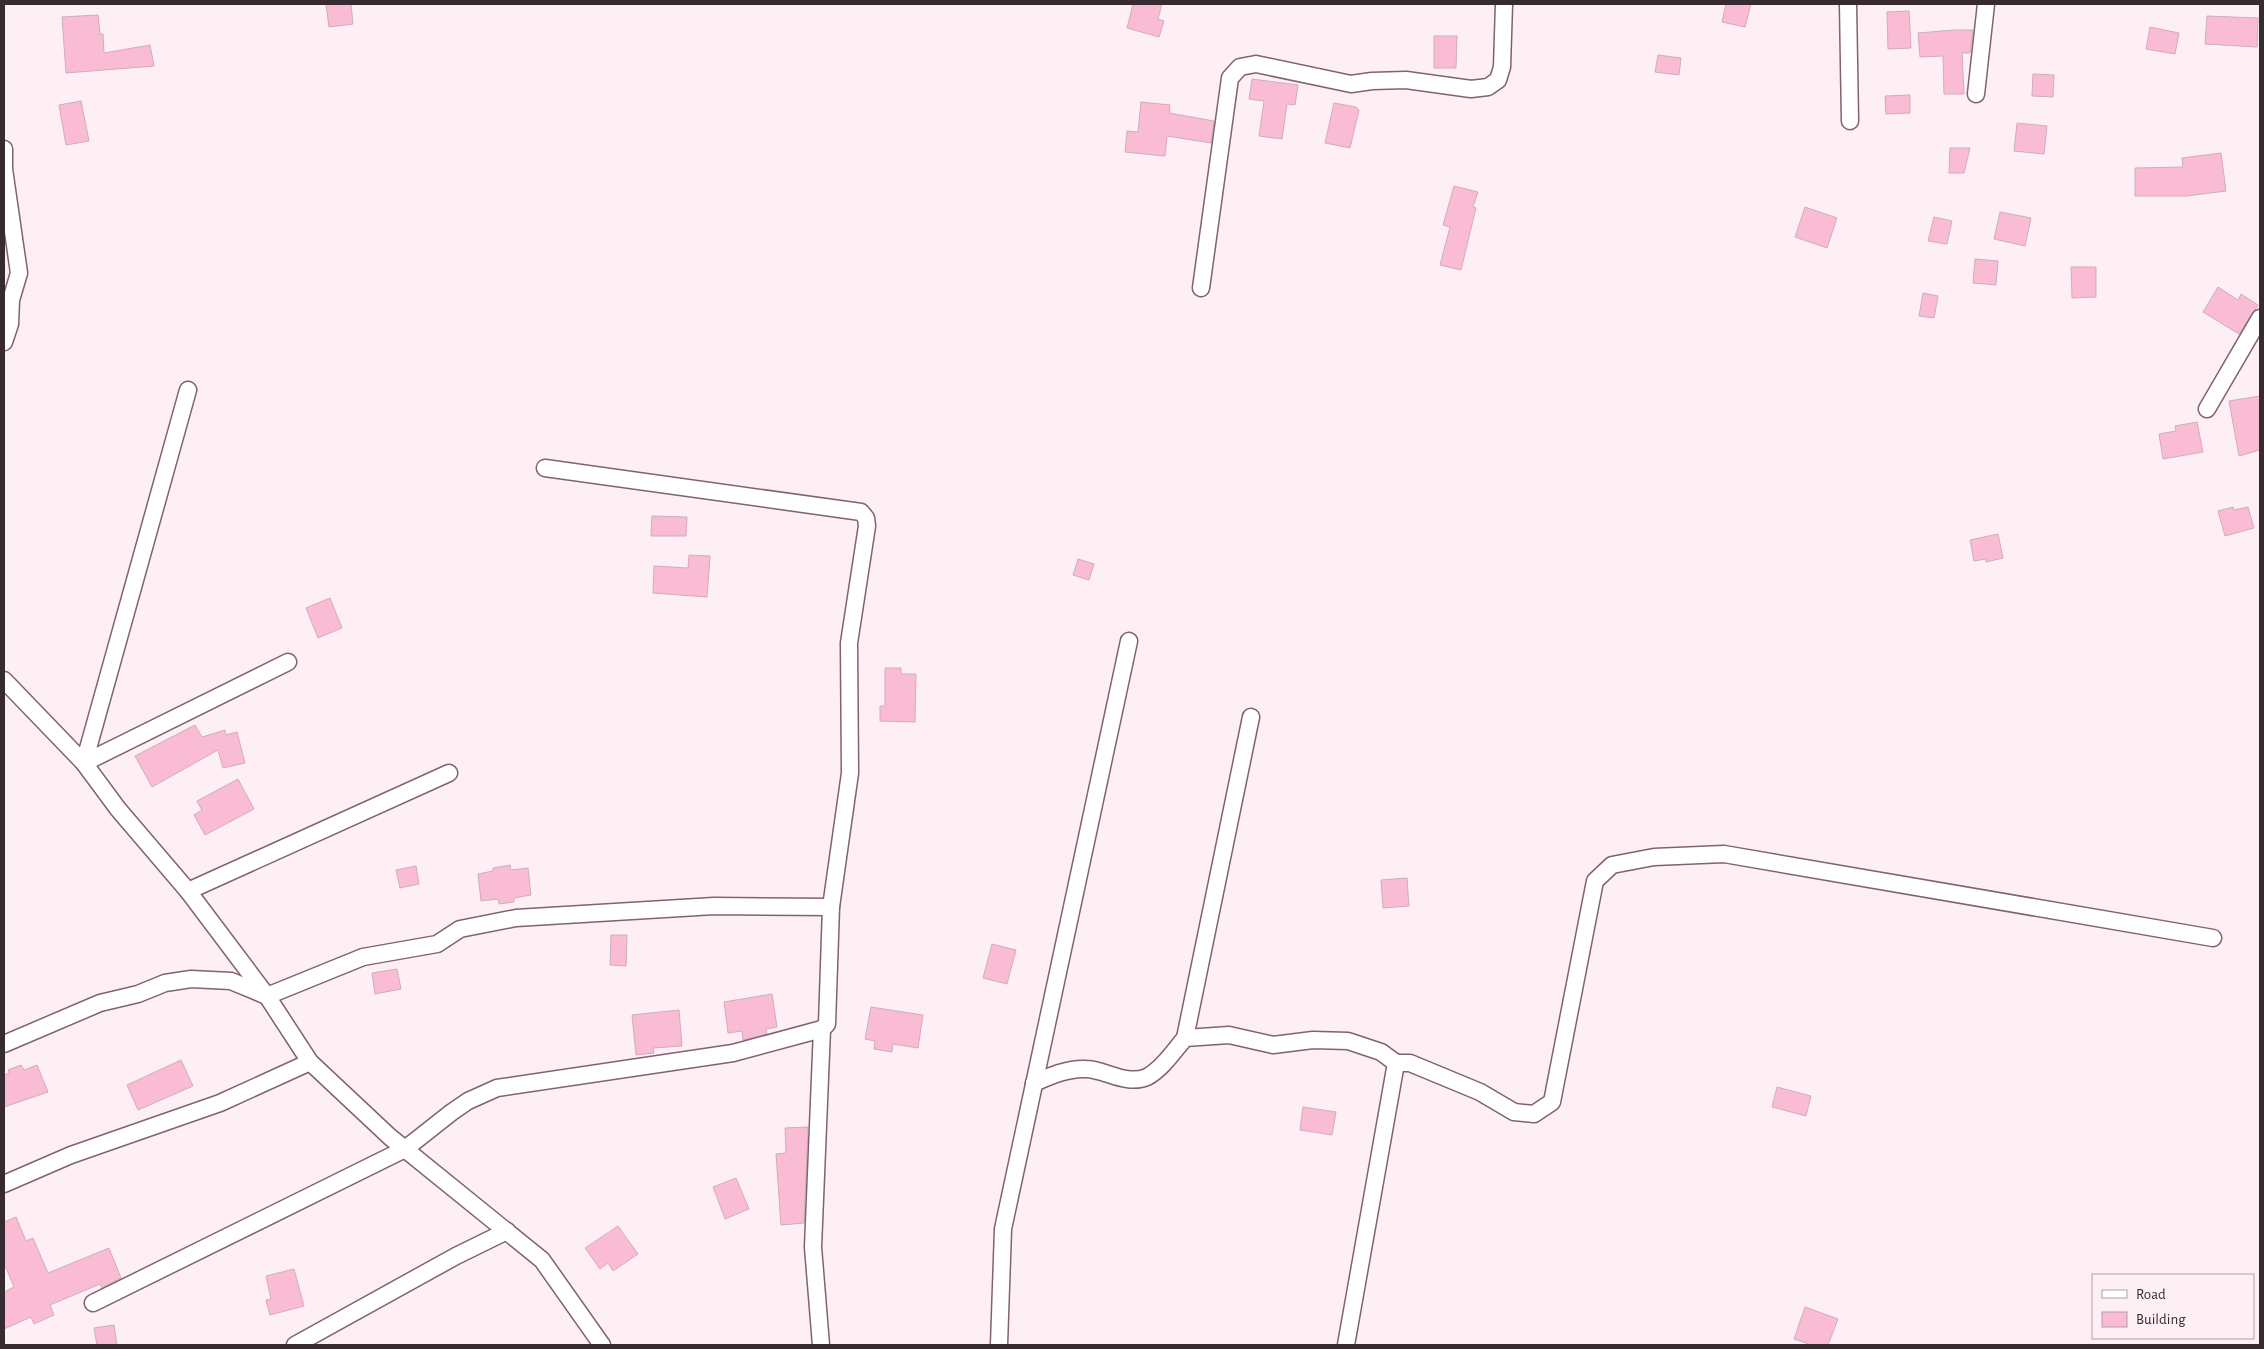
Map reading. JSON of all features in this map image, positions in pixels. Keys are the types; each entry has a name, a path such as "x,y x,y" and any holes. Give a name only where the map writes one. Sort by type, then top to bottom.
{"street":[{"path":"1201,288 1230,78 1240,67 1256,64 1351,84 1372,80 1387,82 1406,80 1471,89 1488,87 1498,80 1502,67 1504,4"},
{"path":"1848,4 1850,121"},
{"path":"1976,94 1986,4"},
{"path":"4,150 4,169 19,273 11,300 10,324 4,342"},
{"path":"2207,409 2260,318"},
{"path":"84,763 188,390"},
{"path":"93,1303 405,1149 468,1101 497,1088 733,1052 822,1029 828,1024 831,907 850,773 848,643 862,564 867,526 866,518 861,512 545,468"},
{"path":"1000,1345 1003,1229 1130,641"},
{"path":"84,763 288,662"},
{"path":"4,680 84,763 118,809 188,891 267,996 310,1062 405,1149 542,1260 602,1345"},
{"path":"1034,1083 1053,1074 1087,1068 1122,1079 1146,1077 1167,1059 1185,1038 1251,717"},
{"path":"188,891 449,773"},
{"path":"1185,1038 1229,1035 1273,1045 1313,1040 1348,1041 1381,1052 1396,1063 1410,1062 1480,1092 1514,1112 1534,1114 1552,1102 1596,881 1612,865 1654,857 1724,854 2213,938"},
{"path":"4,1044 100,1003 138,994 165,983 191,979 232,981 267,996 364,956 437,944 460,929 516,918 714,906 831,907"},
{"path":"821,1345 813,1247 822,1029"},
{"path":"4,1184 71,1155 220,1103 310,1062"},
{"path":"1346,1345 1396,1063"},
{"path":"295,1345 456,1256 507,1232"}],"building":[{"path":"326,4 351,4 353,24 329,27"},
{"path":"1133,4 1162,4 1158,19 1164,21 1159,37 1127,28"},
{"path":"1726,4 1751,4 1745,27 1722,22"},
{"path":"1909,11 1911,48 1888,49 1887,12"},
{"path":"98,15 100,34 103,34 104,53 150,45 154,66 66,73 62,17"},
{"path":"2207,16 2258,18 2257,47 2205,44"},
{"path":"2150,27 2179,33 2175,54 2146,49"},
{"path":"1973,30 1970,53 1962,53 1964,94 1944,94 1943,56 1920,57 1918,33"},
{"path":"1434,36 1457,36 1456,68 1434,68"},
{"path":"1658,55 1681,58 1679,75 1655,72"},
{"path":"2033,74 2054,75 2053,97 2032,96"},
{"path":"1252,79 1298,85 1295,105 1287,104 1282,139 1259,136 1264,101 1249,99"},
{"path":"1910,95 1910,113 1886,114 1885,96"},
{"path":"81,101 89,141 66,145 59,105"},
{"path":"1141,102 1170,105 1169,113 1214,121 1211,143 1167,136 1165,156 1125,152 1127,131 1138,132"},
{"path":"1334,103 1356,107 1359,110 1350,148 1325,143"},
{"path":"2017,123 2047,126 2044,154 2014,151"},
{"path":"1950,148 1970,148 1964,173 1949,173"},
{"path":"2221,153 2226,191 2187,196 2135,196 2135,168 2183,167 2182,158"},
{"path":"1454,186 1478,192 1473,207 1476,208 1461,270 1440,265 1450,227 1443,225"},
{"path":"1805,207 1837,218 1827,248 1795,237"},
{"path":"2000,212 2031,218 2025,246 1994,239"},
{"path":"1934,217 1952,221 1947,244 1928,241"},
{"path":"1975,259 1998,261 1996,285 1973,283"},
{"path":"2071,267 2096,267 2096,297 2072,298"},
{"path":"2218,287 2238,300 2241,294 2258,305 2239,334 2203,312"},
{"path":"1923,293 1938,296 1934,318 1919,316"},
{"path":"2260,396 2260,450 2239,456 2229,401"},
{"path":"2197,422 2203,452 2163,459 2159,434 2176,431 2175,426"},
{"path":"2233,507 2234,510 2248,507 2254,528 2225,536 2218,511"},
{"path":"652,516 687,517 686,536 651,536"},
{"path":"1998,534 2003,558 1986,562 1986,559 1974,561 1970,540"},
{"path":"689,555 710,556 707,597 653,593 654,566 688,568"},
{"path":"1078,559 1094,564 1089,580 1073,575"},
{"path":"330,598 342,628 318,638 306,608"},
{"path":"885,668 901,668 901,674 916,674 915,722 880,721 880,706 885,706"},
{"path":"195,725 202,737 225,730 226,735 237,732 245,763 223,768 218,750 152,787 135,756"},
{"path":"238,779 254,809 205,835 194,815 202,810 197,801"},
{"path":"510,865 511,870 528,868 531,895 514,898 514,902 499,904 498,899 481,901 478,874 493,871 493,868"},
{"path":"416,866 419,884 400,888 396,870"},
{"path":"1407,878 1409,906 1383,908 1381,880"},
{"path":"611,935 627,935 626,966 610,965"},
{"path":"992,944 1016,950 1007,984 983,978"},
{"path":"397,969 401,989 375,994 372,973"},
{"path":"772,994 777,1027 766,1029 767,1034 743,1040 742,1031 728,1033 724,1002"},
{"path":"871,1007 923,1015 918,1048 893,1044 892,1052 874,1049 875,1041 865,1039"},
{"path":"679,1010 682,1046 653,1048 654,1053 636,1055 632,1015"},
{"path":"181,1060 193,1086 138,1110 127,1085"},
{"path":"21,1065 24,1070 37,1065 48,1092 4,1107 4,1075 9,1073 8,1070"},
{"path":"1777,1087 1811,1096 1806,1116 1772,1107"},
{"path":"1303,1107 1336,1112 1332,1135 1300,1130"},
{"path":"808,1127 804,1223 781,1225 776,1154 786,1153 785,1128"},
{"path":"736,1178 749,1209 725,1219 713,1187"},
{"path":"16,1217 26,1241 33,1238 48,1273 109,1248 121,1278 102,1288 100,1284 50,1305 54,1315 34,1324 31,1317 4,1329 4,1292 14,1287 4,1263 4,1222"},
{"path":"618,1226 638,1254 613,1271 608,1263 600,1269 585,1248"},
{"path":"294,1269 304,1306 270,1315 266,1300 271,1299 266,1276"},
{"path":"1805,1307 1838,1319 1828,1345 1812,1345 1794,1339"},
{"path":"114,1325 117,1345 97,1345 94,1328"}]}
